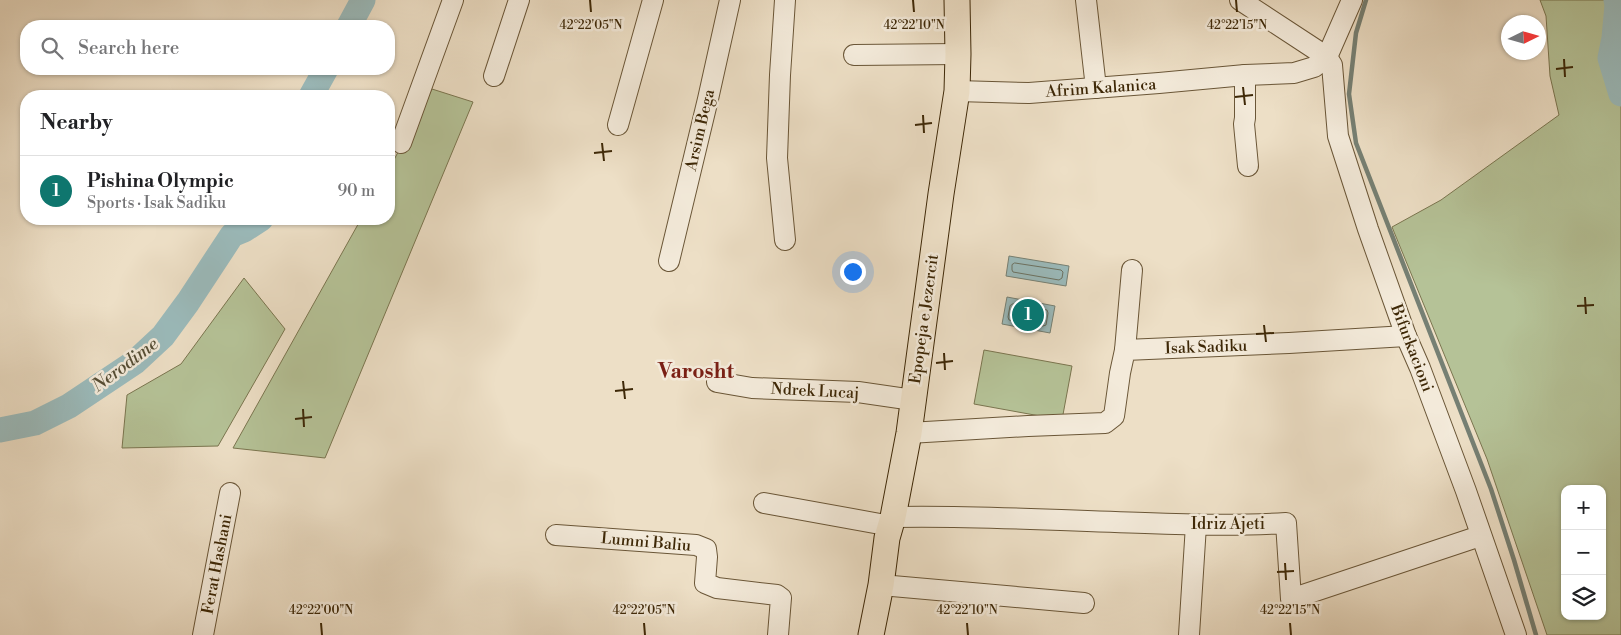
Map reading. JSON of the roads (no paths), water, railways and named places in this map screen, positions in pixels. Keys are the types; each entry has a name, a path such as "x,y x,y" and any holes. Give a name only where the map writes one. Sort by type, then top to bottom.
{"main road":[{"name":"Epopeja e Jezercit","path":"871,635 881,585 887,538 892,522 909,433 941,194 957,92 957,0"}],"street":[{"path":"401,143 453,0"},
{"path":"494,76 520,0"},
{"path":"618,125 653,0"},
{"name":"Arsim Bega","path":"669,260 730,0"},
{"path":"785,0 777,158 785,240"},
{"path":"1086,0 1096,88"},
{"path":"1240,0 1327,57 1352,0"},
{"path":"854,55 958,54"},
{"name":"Afrim Kalanica","path":"957,92 1029,93 1245,75 1294,73 1314,67 1327,57"},
{"name":"Bifurkacioni","path":"1327,57 1332,65 1338,136 1368,229 1406,336 1450,447 1516,635"},
{"path":"1245,75 1246,118 1244,124 1248,166"},
{"path":"909,433 1106,423 1114,416 1125,350 1132,270"},
{"name":"Isak Sadiku","path":"1125,350 1406,336"},
{"name":"Ndrek Lucaj","path":"717,382 752,388 858,392 913,400"},
{"name":"Ferat Hashani","path":"203,635 230,493"},
{"name":"Idriz Ajeti","path":"764,503 892,522 957,517 1196,525 1286,523 1291,599 1480,536"},
{"path":"1189,635 1196,525"},
{"name":"Lumni Baliu","path":"556,535 696,545 706,549 705,583 717,588 776,595 781,598 778,635"},
{"path":"881,585 1084,603"}],"water":[{"path":"1009,256 1069,266 1066,286 1006,276"},
{"path":"1007,297 1055,306 1050,333 1002,324"}],"waterway":[{"name":"Nerodime","path":"352,20 363,0"},
{"path":"1366,0 1356,33 1349,94 1356,143 1491,489 1536,635"},
{"name":"Nerodime","path":"1616,0 1614,38 1610,58 1621,94"},
{"name":"Nerodime","path":"314,90 323,75"},
{"name":"Nerodime","path":"0,430 35,423 69,406 135,362 163,336 232,235 252,225"}],"place":[{"name":"Pishina Olympic","path":"1028,315"}],"district":[{"name":"Varosht","path":"696,372"}]}
